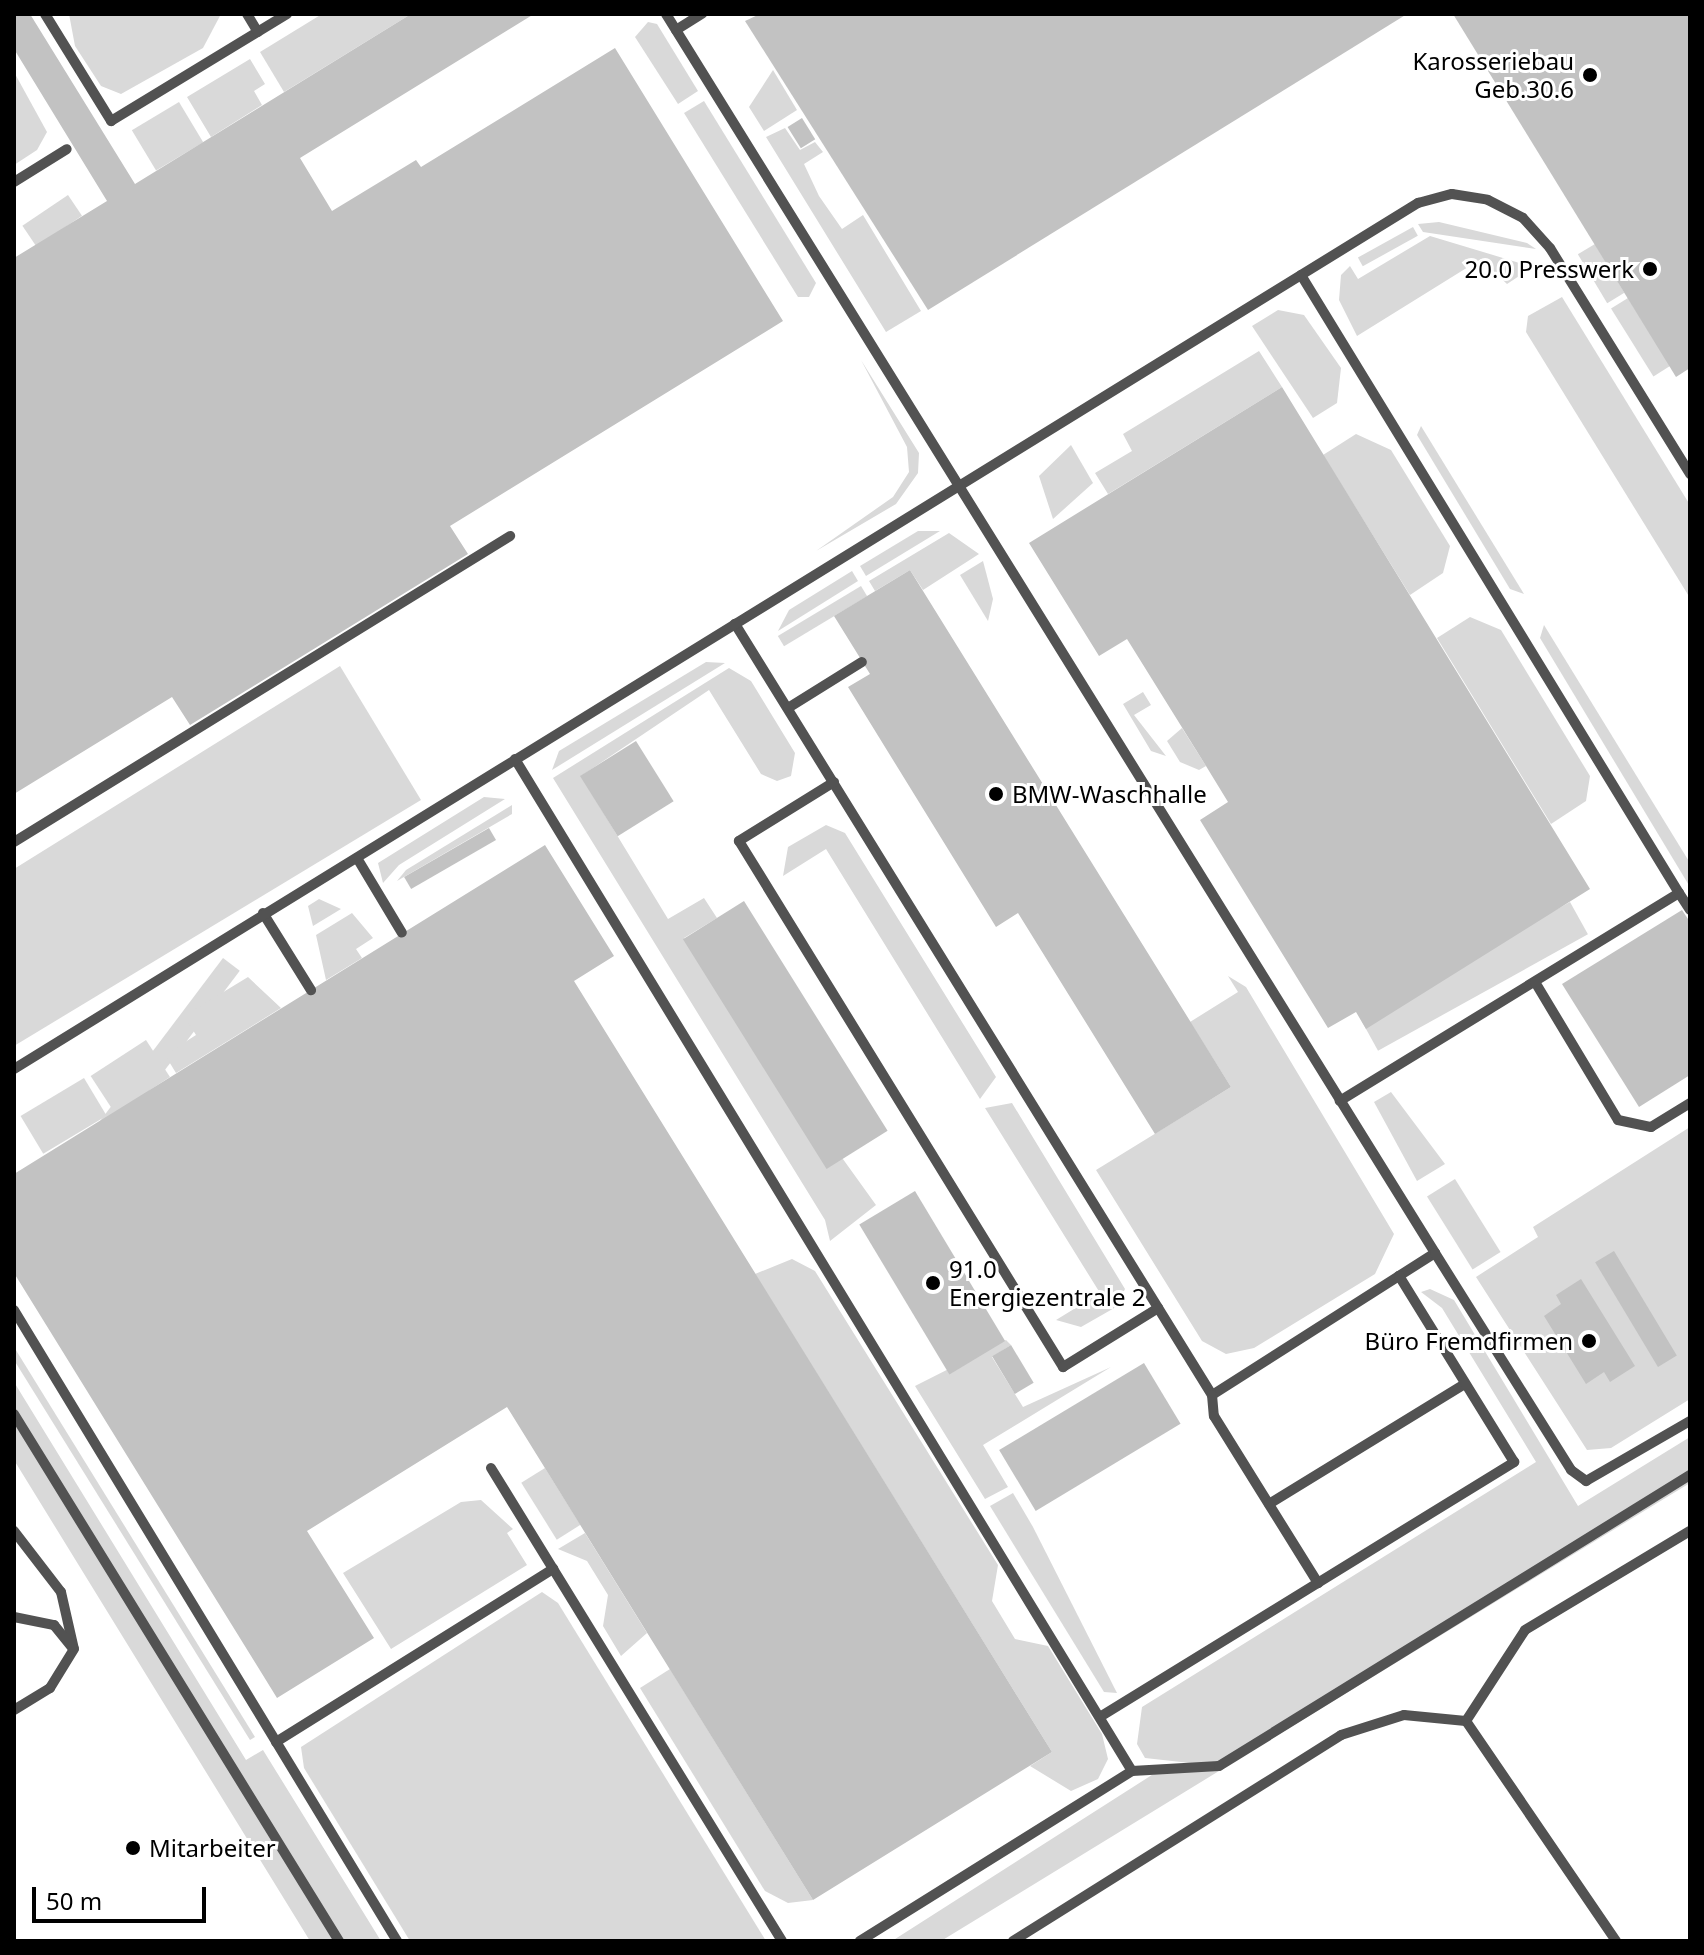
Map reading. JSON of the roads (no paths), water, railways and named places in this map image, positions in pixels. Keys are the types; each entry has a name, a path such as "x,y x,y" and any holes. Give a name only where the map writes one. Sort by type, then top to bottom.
{"lane":[{"path":"45,14 111,121 287,14"},
{"path":"247,14 258,32"},
{"path":"666,14 1571,1470 1586,1481 1690,1421"},
{"path":"676,30 702,14"},
{"path":"14,182 67,149"},
{"path":"14,1069 1418,203 1452,194 1488,200 1523,218 1550,248 1690,474"},
{"path":"1301,275 1690,910"},
{"path":"14,842 510,536"},
{"path":"735,624 1212,1395 1214,1416 1318,1583"},
{"path":"788,708 862,662"},
{"path":"515,759 1103,1715 1132,1771"},
{"path":"834,782 739,841 1063,1367 1158,1308"},
{"path":"357,858 402,933"},
{"path":"1340,1101 1679,893"},
{"path":"263,913 311,990"},
{"path":"1535,982 1618,1120 1651,1127 1690,1103"},
{"path":"1212,1395 1435,1253"},
{"path":"1103,1715 1514,1462 1399,1276"},
{"path":"14,1310 397,1941"},
{"path":"1269,1504 1465,1384"},
{"path":"14,1414 339,1941"},
{"path":"491,1468 782,1941"},
{"path":"860,1941 1132,1771 1219,1766 1690,1475"},
{"path":"14,1531 61,1592 74,1649 50,1688 14,1710"},
{"path":"1466,1721 1525,1630 1690,1531"},
{"path":"276,1742 553,1569"},
{"path":"14,1617 54,1625 74,1649"},
{"path":"1013,1941 1341,1735 1404,1715 1466,1721"},
{"path":"1466,1721 1616,1941"}],"place":[{"name":"Karosseriebau Geb.30.6","path":"1590,75"},
{"name":"20.0 Presswerk","path":"1650,269"},
{"name":"BMW-Waschhalle","path":"996,794"},
{"name":"91.0 Energiezentrale 2","path":"933,1283"},
{"name":"Büro Fremdfirmen","path":"1589,1341"},
{"name":"Mitarbeiter","path":"133,1848"}]}
